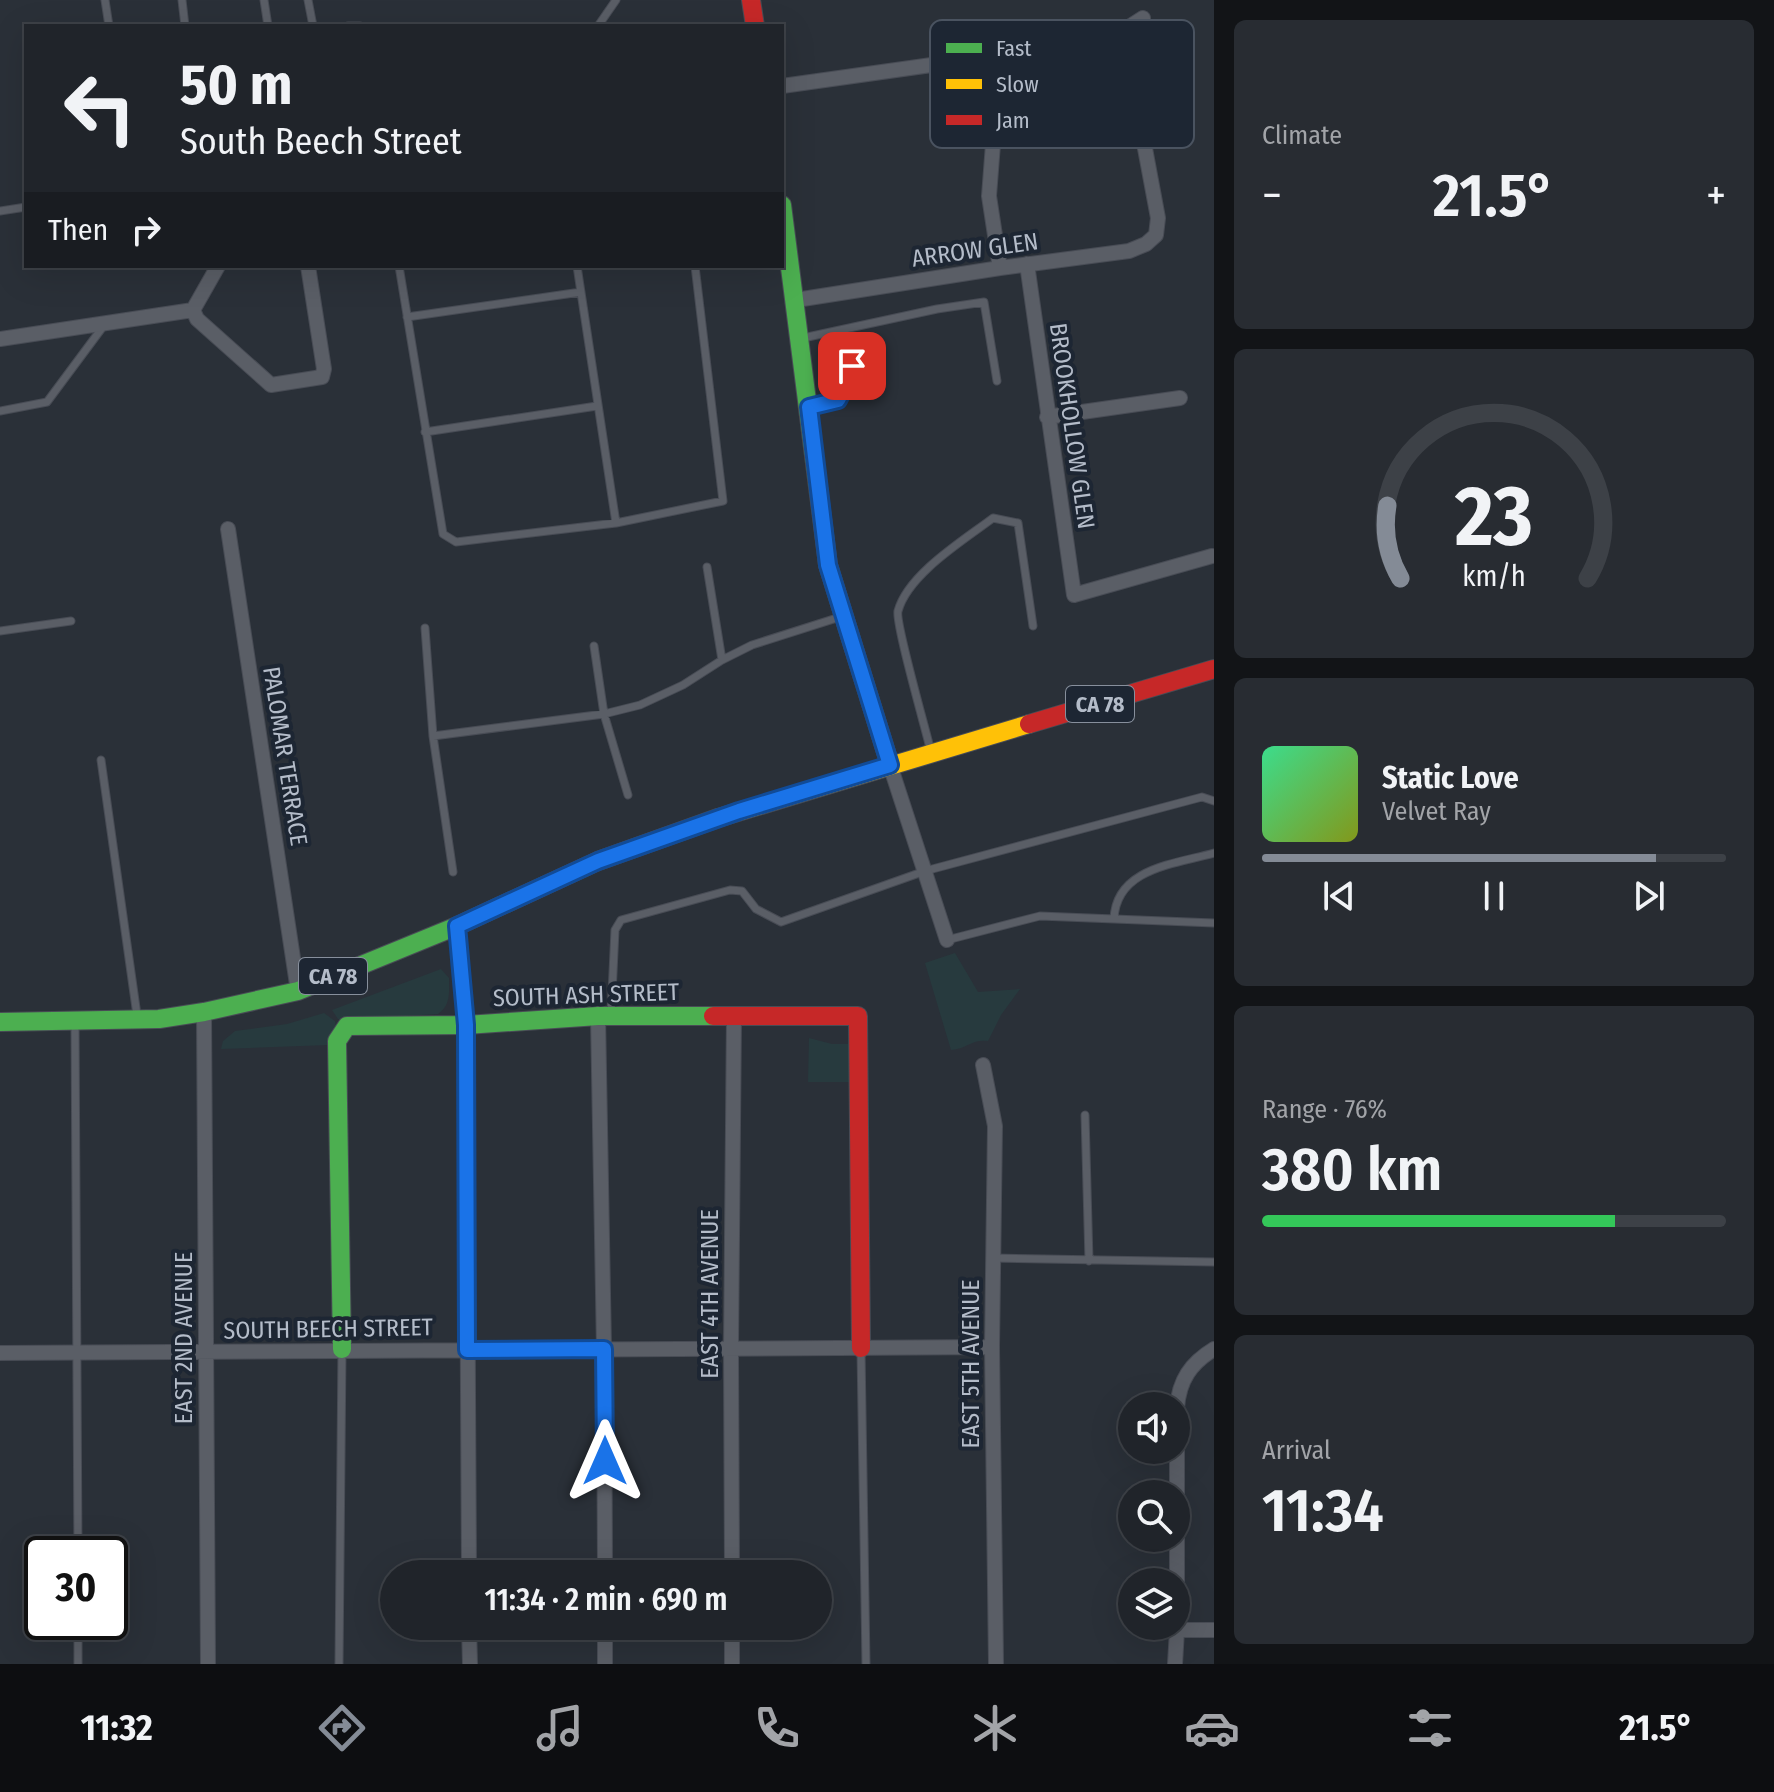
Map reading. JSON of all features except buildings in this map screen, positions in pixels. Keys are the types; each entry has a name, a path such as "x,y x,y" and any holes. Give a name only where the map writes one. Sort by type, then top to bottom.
{"street":[{"path":"751,0 755,24"},
{"path":"784,86 930,65"},
{"path":"993,148 989,196 1000,268"},
{"name":"ARROW GLEN","path":"796,300 1129,251 1146,244 1156,235 1158,218 1145,148"},
{"path":"784,219 828,565 947,940"},
{"name":"BROOKHOLLOW GLEN","path":"1027,264 1074,595 1212,556"},
{"path":"193,310 217,268"},
{"path":"193,310 197,319 271,385 322,377 324,369 308,268"},
{"path":"0,339 193,310"},
{"path":"1047,417 1180,398"},
{"name":"PALOMAR TERRACE","path":"228,529 298,991"},
{"name":"CA 78","path":"0,1022 138,1021 204,1012 298,991 457,926 598,861 739,811 1214,669"},
{"path":"457,926 466,1025 469,1560"},
{"name":"EAST 2ND AVENUE","path":"204,1012 208,1664"},
{"name":"SOUTH ASH STREET","path":"342,1349 337,1041 341,1032 352,1024 466,1025 605,1016 734,1015 858,1016 861,1348"},
{"name":"EAST 4TH AVENUE","path":"732,1560 734,1015"},
{"path":"605,1016 605,1560"},
{"name":"EAST 5TH AVENUE","path":"983,1065 995,1126 992,1347 996,1664"},
{"name":"SOUTH BEECH STREET","path":"0,1353 992,1347"},
{"path":"1177,1568 1178,1393 1189,1367 1214,1349"},
{"path":"1190,1630 1214,1630"},
{"path":"469,1640 470,1664"},
{"path":"605,1640 605,1664"},
{"path":"732,1640 732,1664"},
{"path":"1175,1664 1176,1640"}],"lane":[{"path":"105,0 109,24"},
{"path":"182,0 185,24"},
{"path":"264,0 268,24"},
{"path":"308,0 313,24"},
{"path":"599,24 616,0"},
{"path":"0,211 24,207"},
{"path":"399,268 443,534 456,542 616,523 723,501 695,268"},
{"path":"577,268 616,523"},
{"path":"407,317 581,292"},
{"path":"801,338 984,302 997,381"},
{"path":"0,411 47,402 106,322"},
{"path":"809,407 838,400 841,395 852,366 845,330"},
{"path":"425,432 597,406"},
{"path":"932,754 897,614 906,590 951,549 993,518 1018,523 1033,626"},
{"path":"707,567 722,660"},
{"path":"433,736 604,714 640,705 683,685 752,645 842,616"},
{"path":"0,631 71,621"},
{"path":"425,628 433,736 453,872"},
{"path":"594,646 604,714 628,795"},
{"path":"101,760 138,1021"},
{"path":"605,1016 612,995 615,930 621,920 730,890 742,891 756,909 781,922 925,871 1202,797 1214,801"},
{"path":"1114,919 1115,907 1124,886 1141,874 1214,853"},
{"path":"947,940 1040,916 1214,923"},
{"path":"75,1021 78,1536"},
{"path":"1085,1115 1089,1261"},
{"path":"992,1258 1214,1262"},
{"path":"861,1348 866,1664"},
{"path":"339,1664 342,1349"},
{"path":"78,1640 78,1664"}],"green space":[{"path":"955,953 978,992 1020,989 1001,1015 988,1041 977,1041 951,1050 925,963"},
{"path":"441,969 449,978 449,994 445,1007 438,1014 343,1020 338,1019 332,1010"},
{"path":"324,1013 335,1021 336,1027 328,1045 221,1049 223,1041 235,1031 287,1024"},
{"path":"809,1038 832,1044 852,1044 851,1082 808,1082"}],"traffic: fast":[{"path":"784,221 828,565 890,765"},
{"path":"0,1022 159,1019 298,991 457,926 598,861 718,818"},
{"path":"342,1349 337,1041 347,1026 466,1025 598,1016 713,1016"}],"traffic: slow":[{"path":"718,818 1029,724"}],"traffic: jam":[{"path":"751,0 755,24"},
{"path":"1029,724 1214,669"},
{"path":"713,1016 858,1016 861,1348"}],"route":[{"path":"605,1461 604,1349 467,1350 466,1025 457,926 598,861 739,811 890,765 828,565 809,407 838,400 852,366"}]}
